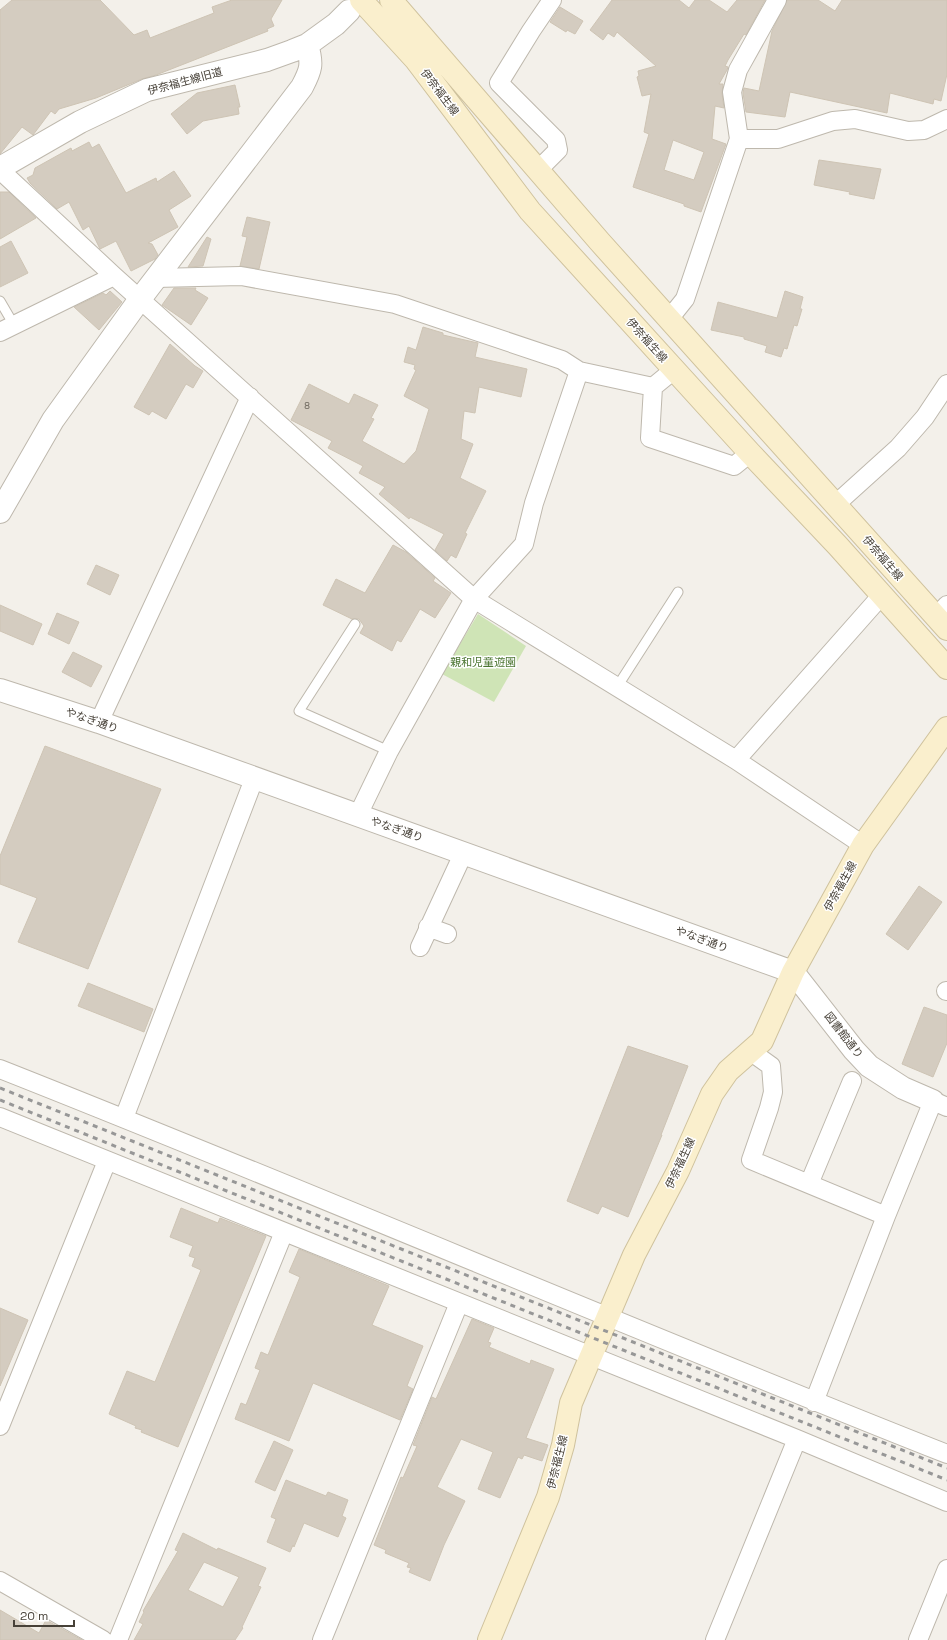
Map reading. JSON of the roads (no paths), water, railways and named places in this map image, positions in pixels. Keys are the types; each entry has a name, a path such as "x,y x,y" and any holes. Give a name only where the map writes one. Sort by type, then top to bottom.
{"main road":[{"name":"伊奈福生線","path":"391,0 669,319 836,504 943,617"},
{"name":"伊奈福生線","path":"356,4 416,60 530,211 750,453 838,546 881,596 947,668"},
{"name":"伊奈福生線","path":"489,1640 548,1497 563,1445 571,1403 634,1255 678,1171 712,1094 728,1070 762,1041 793,972 863,845 947,728"}],"street":[{"path":"538,170 558,150 556,140 499,83 552,0"},
{"path":"669,319 685,299 739,139 732,92 738,70 777,0"},
{"name":"伊奈福生線旧道","path":"0,169 80,122 147,90 267,60 307,45 336,24 356,4"},
{"path":"0,512 53,420 155,278 302,87 310,70 311,58 307,45"},
{"path":"739,139 778,139 833,121 855,119 908,131 924,130 947,119"},
{"path":"0,169 114,276 474,599 736,760 863,845"},
{"path":"7,329 114,276"},
{"path":"155,278 241,276 395,304 562,360 580,371 653,387"},
{"path":"674,369 653,387 650,438 734,466 750,453"},
{"path":"358,815 389,751 474,599 524,544 534,503 580,371"},
{"path":"836,504 898,448 926,417 947,384"},
{"path":"99,722 250,397"},
{"path":"736,760 881,596"},
{"name":"やなぎ通り","path":"0,690 99,722 254,779 464,852 793,972"},
{"path":"124,1118 254,779"},
{"path":"420,947 464,852"},
{"path":"428,927 447,934"},
{"name":"図書館通り","path":"793,972 830,1017 854,1050 869,1066 903,1088 940,1104"},
{"path":"750,1051 771,1066 773,1092 760,1137 751,1160 886,1216"},
{"path":"0,1069 124,1118 607,1318 947,1454"},
{"path":"809,1184 852,1082"},
{"path":"814,1402 886,1216 940,1104"},
{"path":"0,1117 797,1439 947,1502"},
{"path":"0,1426 108,1161"},
{"path":"118,1640 284,1232"},
{"path":"322,1640 459,1303"},
{"path":"715,1640 797,1439"},
{"path":"918,1640 947,1569"},
{"path":"0,1581 103,1640"}],"lane":[{"path":"0,301 7,329"},
{"path":"617,687 678,592"},
{"path":"355,624 299,711 389,751"}],"railway":[{"path":"0,1088 947,1468"},
{"path":"0,1100 947,1480"}],"park label":[{"name":"親和児童遊園","path":"483,662"}]}
